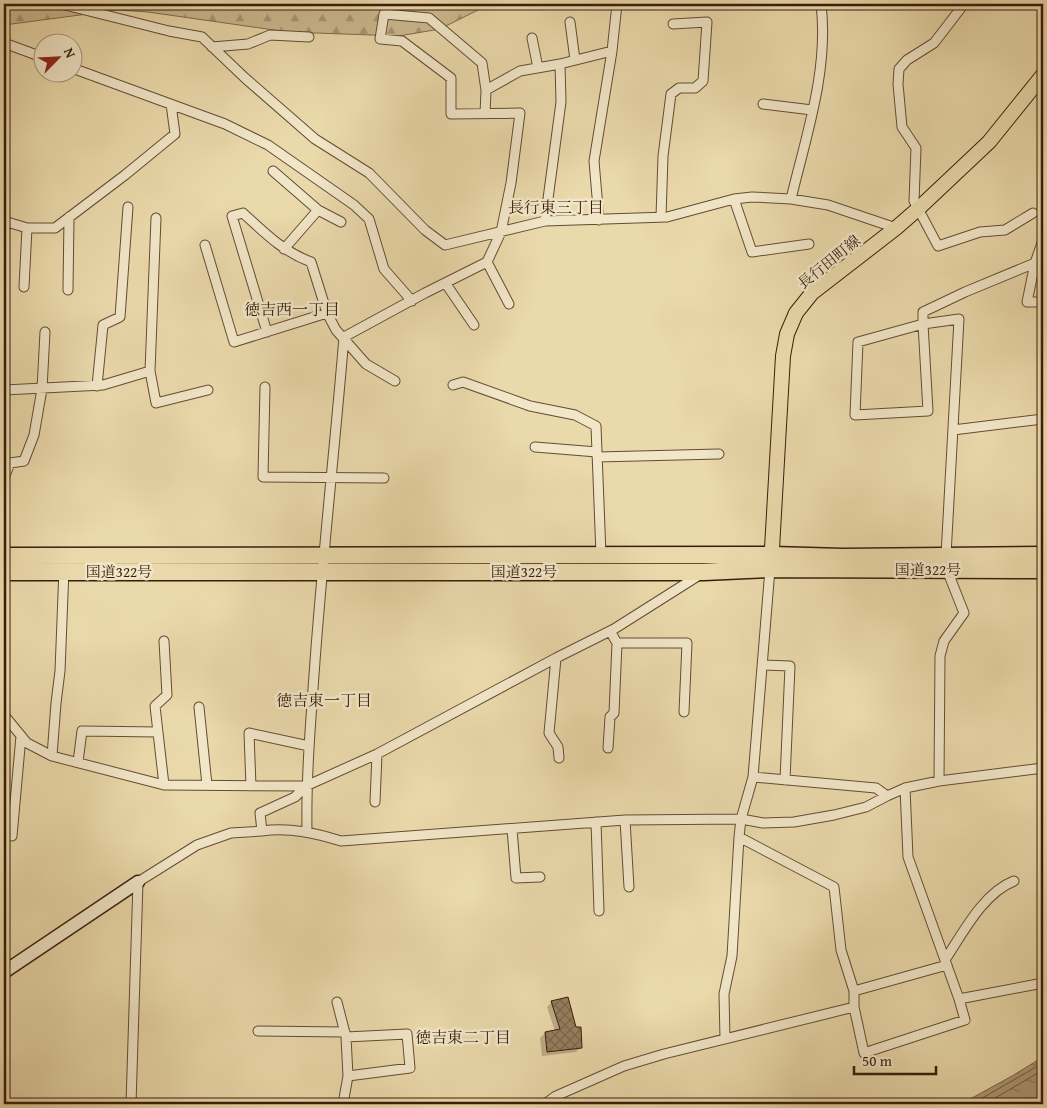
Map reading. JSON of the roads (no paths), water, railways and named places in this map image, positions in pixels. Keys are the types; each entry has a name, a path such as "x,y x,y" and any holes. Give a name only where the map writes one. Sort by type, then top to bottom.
{"highway":[{"name":"国道322号","path":"946,563 1043,554"},
{"name":"国道322号","path":"4,564 323,563 601,556 771,562"},
{"name":"国道322号","path":"323,563 704,572 771,562 842,557 1043,570"}],"main road":[{"name":"長行田町線","path":"771,562 783,356 787,334 796,313 812,293 896,228 989,142 1043,76"}],"street":[{"path":"61,4 85,8 169,31 202,37 315,139 369,173 425,230 445,245 545,222 661,217 734,199 752,197 791,199 828,205 896,228"},
{"path":"599,220 594,161 612,51 616,4"},
{"path":"791,199 812,110 822,57 821,4"},
{"path":"964,4 934,43 907,60 899,69 898,84 902,127 916,148 914,201 938,246 980,232 1005,230 1033,213"},
{"path":"344,338 424,293 446,284 487,262 501,232 511,182 520,113 485,114 452,114 451,78 402,41 380,39 384,14 428,18 482,63 486,90 485,114"},
{"path":"570,22 575,60"},
{"path":"661,217 663,156 671,94 680,88 695,88 703,82 707,22 673,24"},
{"path":"212,47 248,44 270,35 309,37"},
{"path":"532,38 538,68"},
{"path":"4,43 32,53"},
{"path":"486,90 520,72 612,51"},
{"path":"545,222 561,102 560,64"},
{"path":"82,72 225,124 268,145 354,205 369,219 384,270 412,301"},
{"path":"4,244 4,222 27,228 55,228 175,134 171,104"},
{"path":"763,104 812,110"},
{"path":"273,171 318,210 341,222"},
{"path":"734,199 752,252 808,244"},
{"path":"97,386 103,324 120,316 128,207"},
{"path":"284,249 318,210"},
{"path":"267,332 232,216 243,213 284,249 310,262 327,313 336,330 366,364 395,381"},
{"path":"68,290 69,217"},
{"path":"156,218 150,370 156,403 208,390"},
{"path":"24,287 27,228"},
{"path":"1043,240 1034,263 1027,302 1043,302"},
{"path":"206,245 234,342 327,313"},
{"path":"487,262 509,304"},
{"path":"939,782 940,656 944,640 964,613 946,563 959,319 923,324 858,342 855,414 928,411 923,324 924,312 964,292 1034,263"},
{"path":"446,284 474,325"},
{"path":"4,478 10,463 24,461 34,435 42,389 45,332"},
{"path":"307,831 306,786 309,746 323,563 344,338"},
{"path":"4,390 97,386 150,370"},
{"path":"454,385 463,382 530,406 575,415 596,426 601,556"},
{"path":"265,387 263,477 384,478"},
{"path":"953,430 1043,419"},
{"path":"535,447 597,454 720,454"},
{"path":"4,496 4,564"},
{"path":"726,1039 724,994 732,956 738,837 753,777 771,562"},
{"path":"52,756 60,671 64,564"},
{"path":"262,831 260,813 295,797 306,786 377,754 610,631 704,572"},
{"path":"608,748 610,717 614,713 617,643 610,631"},
{"path":"164,641 167,695 155,706 164,785"},
{"path":"617,643 687,643 684,712"},
{"path":"556,658 549,733 558,747 558,758"},
{"path":"762,665 790,666 784,780"},
{"path":"198,706 207,785"},
{"path":"4,715 27,743 52,756 164,785 306,786"},
{"path":"78,762 82,731 158,732"},
{"path":"251,786 249,734 309,746"},
{"path":"12,836 21,736"},
{"path":"375,802 377,754"},
{"path":"4,972 138,882 197,845 231,833 274,829 307,831 341,841 625,820 741,819 763,823 794,822 866,807 905,788 1043,768"},
{"path":"753,777 876,788 887,796"},
{"path":"738,837 834,887 841,950 854,990 854,1007 864,1053 965,1020 908,857 905,788"},
{"path":"625,820 629,887"},
{"path":"596,822 599,911"},
{"path":"512,828 516,878 540,877"},
{"path":"854,990 946,962 981,908 1003,885 1014,881"},
{"path":"131,1104 138,882"},
{"path":"958,999 1043,983"},
{"path":"337,1002 346,1034 348,1076 344,1104"},
{"path":"545,1104 556,1096 624,1066 664,1054 854,1007"},
{"path":"258,1031 407,1034 410,1068 348,1076"}],"water":[{"path":"1043,1057 1043,1104 961,1104 1012,1076"}],"district":[{"name":"長行東三丁目","path":"556,207"},
{"name":"徳吉西一丁目","path":"292,309"},
{"name":"徳吉東一丁目","path":"324,700"},
{"name":"徳吉東二丁目","path":"463,1037"}]}
